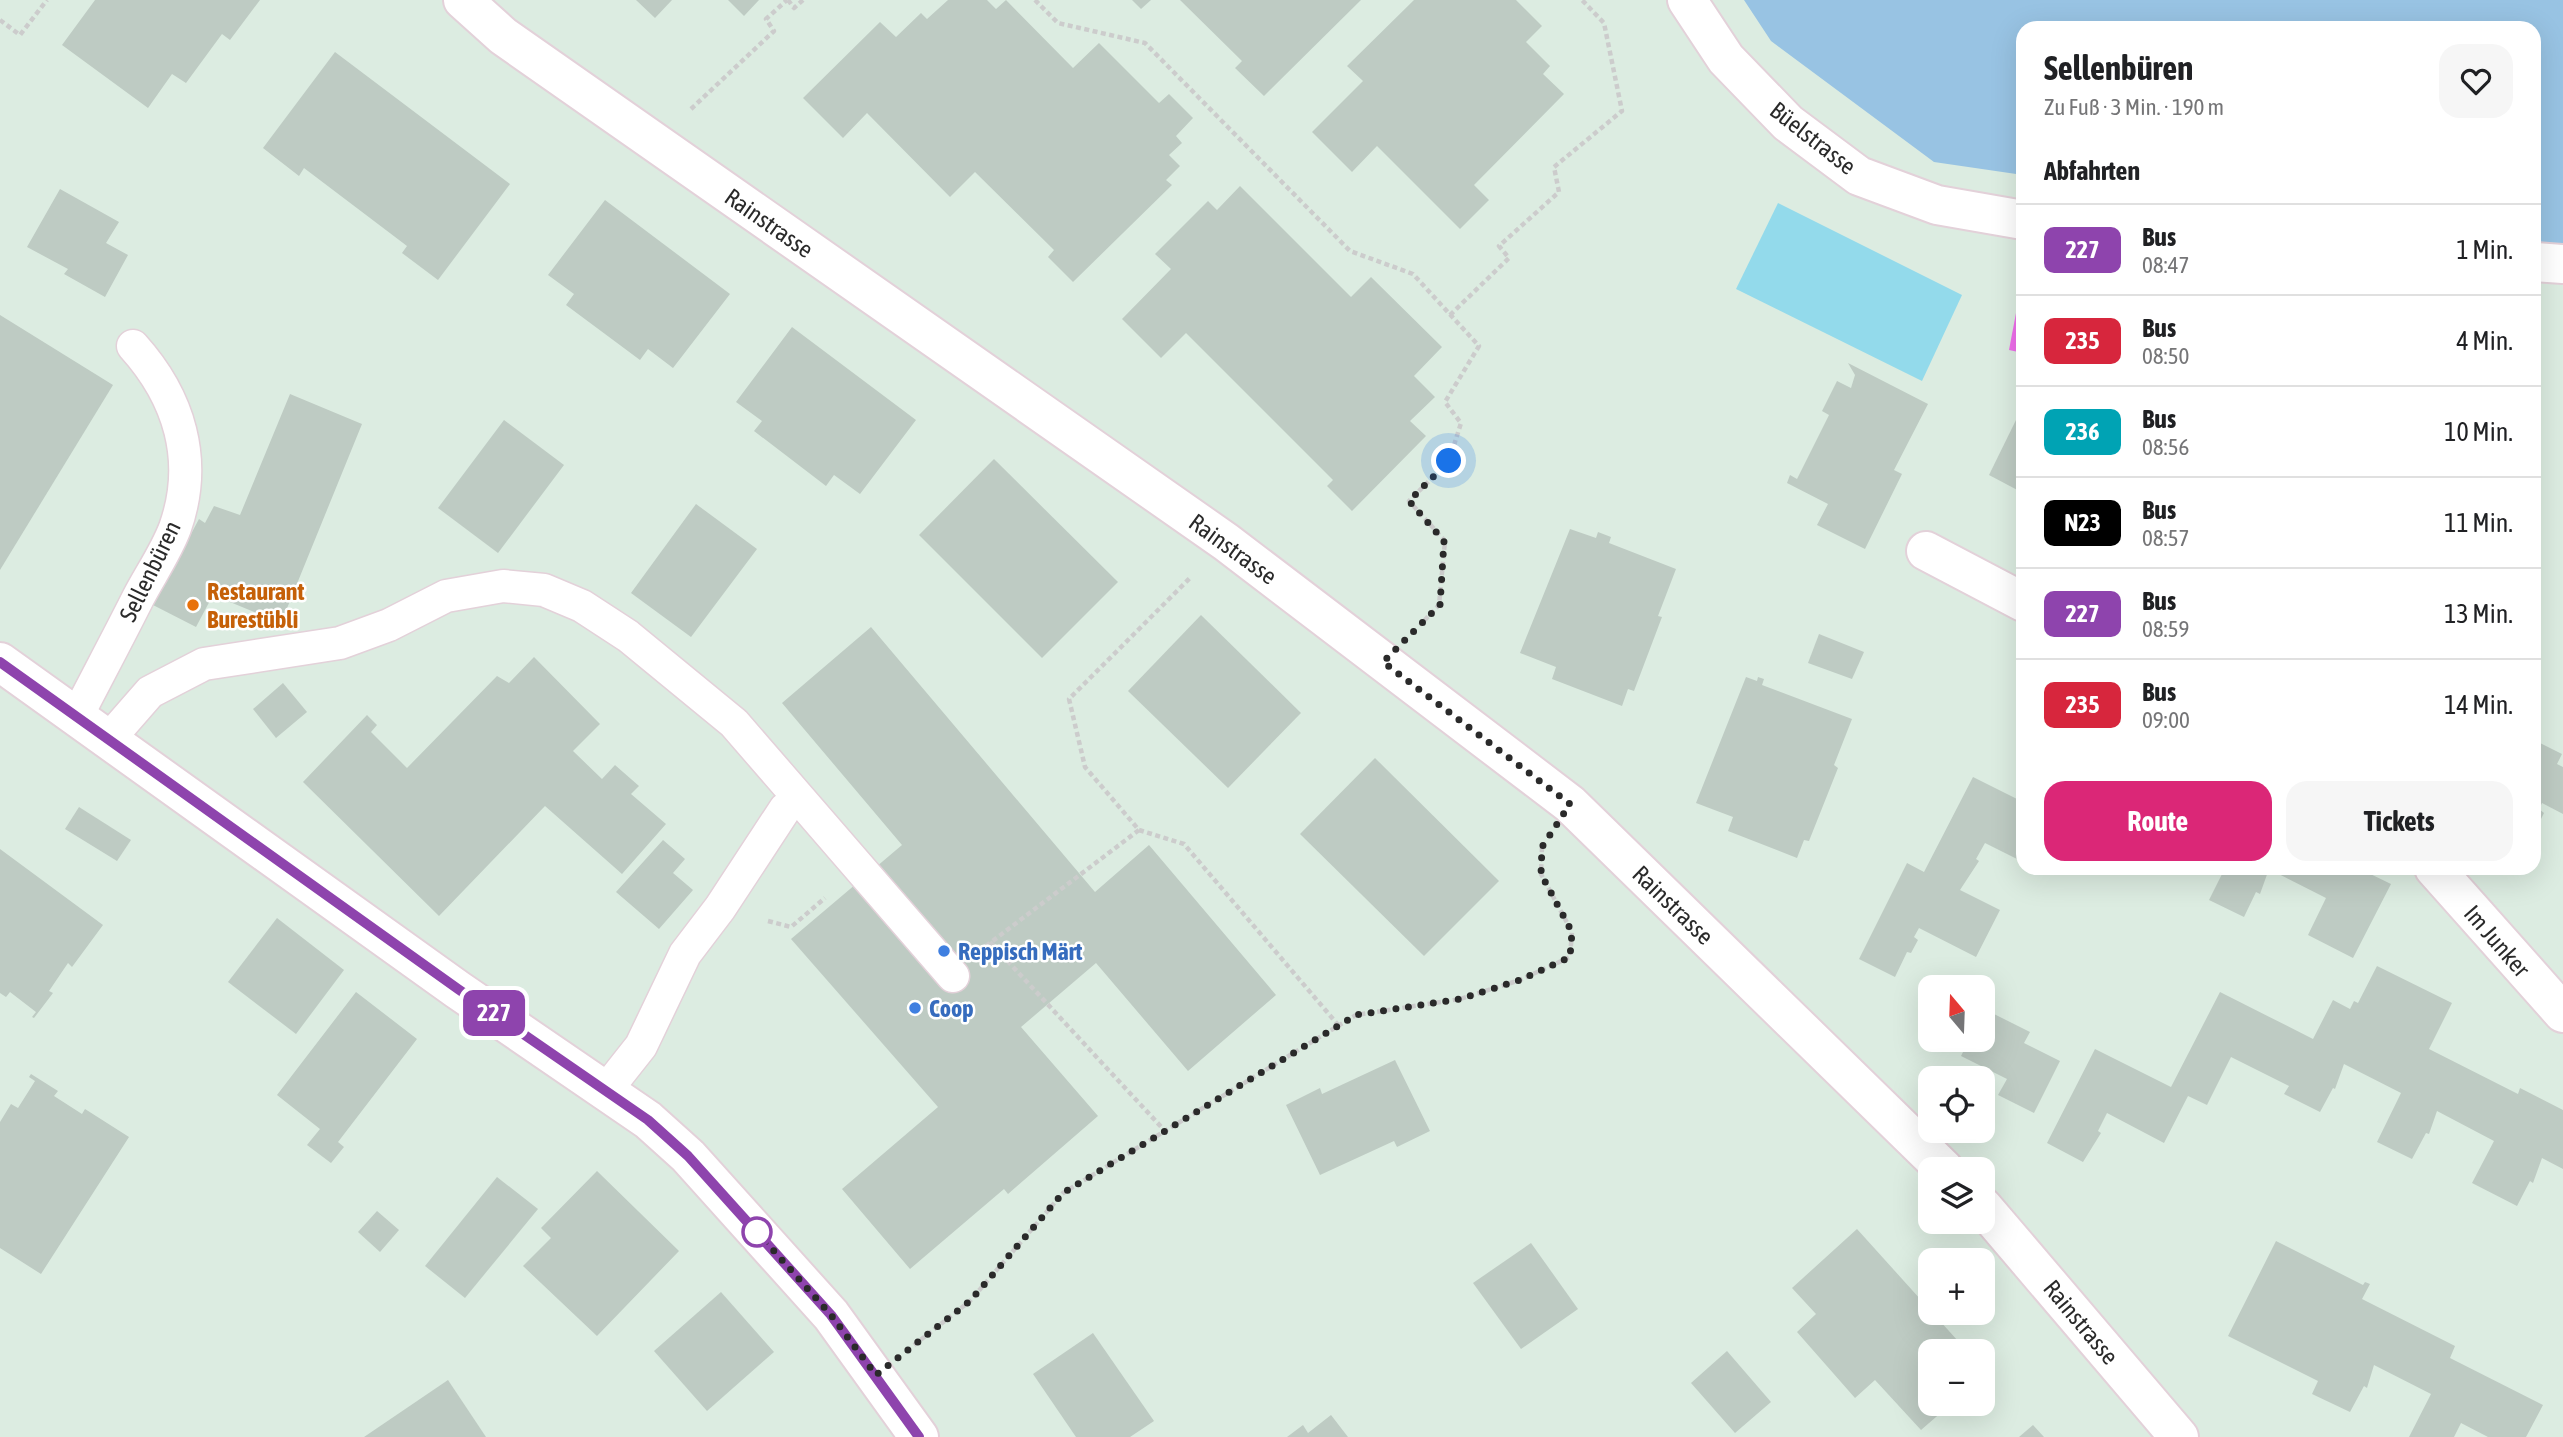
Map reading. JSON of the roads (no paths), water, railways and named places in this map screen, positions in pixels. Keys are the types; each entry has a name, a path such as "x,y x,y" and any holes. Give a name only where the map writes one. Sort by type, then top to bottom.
{"street":[{"name":"Rainstrasse","path":"463,0 503,36 1226,542 1570,804 1932,1157"},
{"name":"Büelstrasse","path":"1687,0 1726,59 1787,123 1859,176 1937,205 2016,219"},
{"path":"2541,262 2563,264"},
{"path":"1926,551 2016,598"},
{"path":"0,662 458,989 607,1089 648,1120 688,1156 831,1315 919,1437"},
{"name":"Im Junker","path":"2440,875 2563,1013"},
{"name":"Rainstrasse","path":"1995,1221 2179,1437"}],"lane":[{"name":"Sellenbüren","path":"77,716 174,528 185,489 184,445 174,406 156,372 133,346"},
{"path":"109,739 150,692 204,664 340,643 389,625 446,596 503,586 544,590 582,606 628,636 734,723 953,976"},
{"path":"607,1089 641,1046 685,954 720,908 785,809"}],"place":[{"name":"Restaurant Burestübli","path":"193,605"},
{"name":"Reppisch Märt","path":"944,951"},
{"name":"Coop","path":"915,1008"}]}
